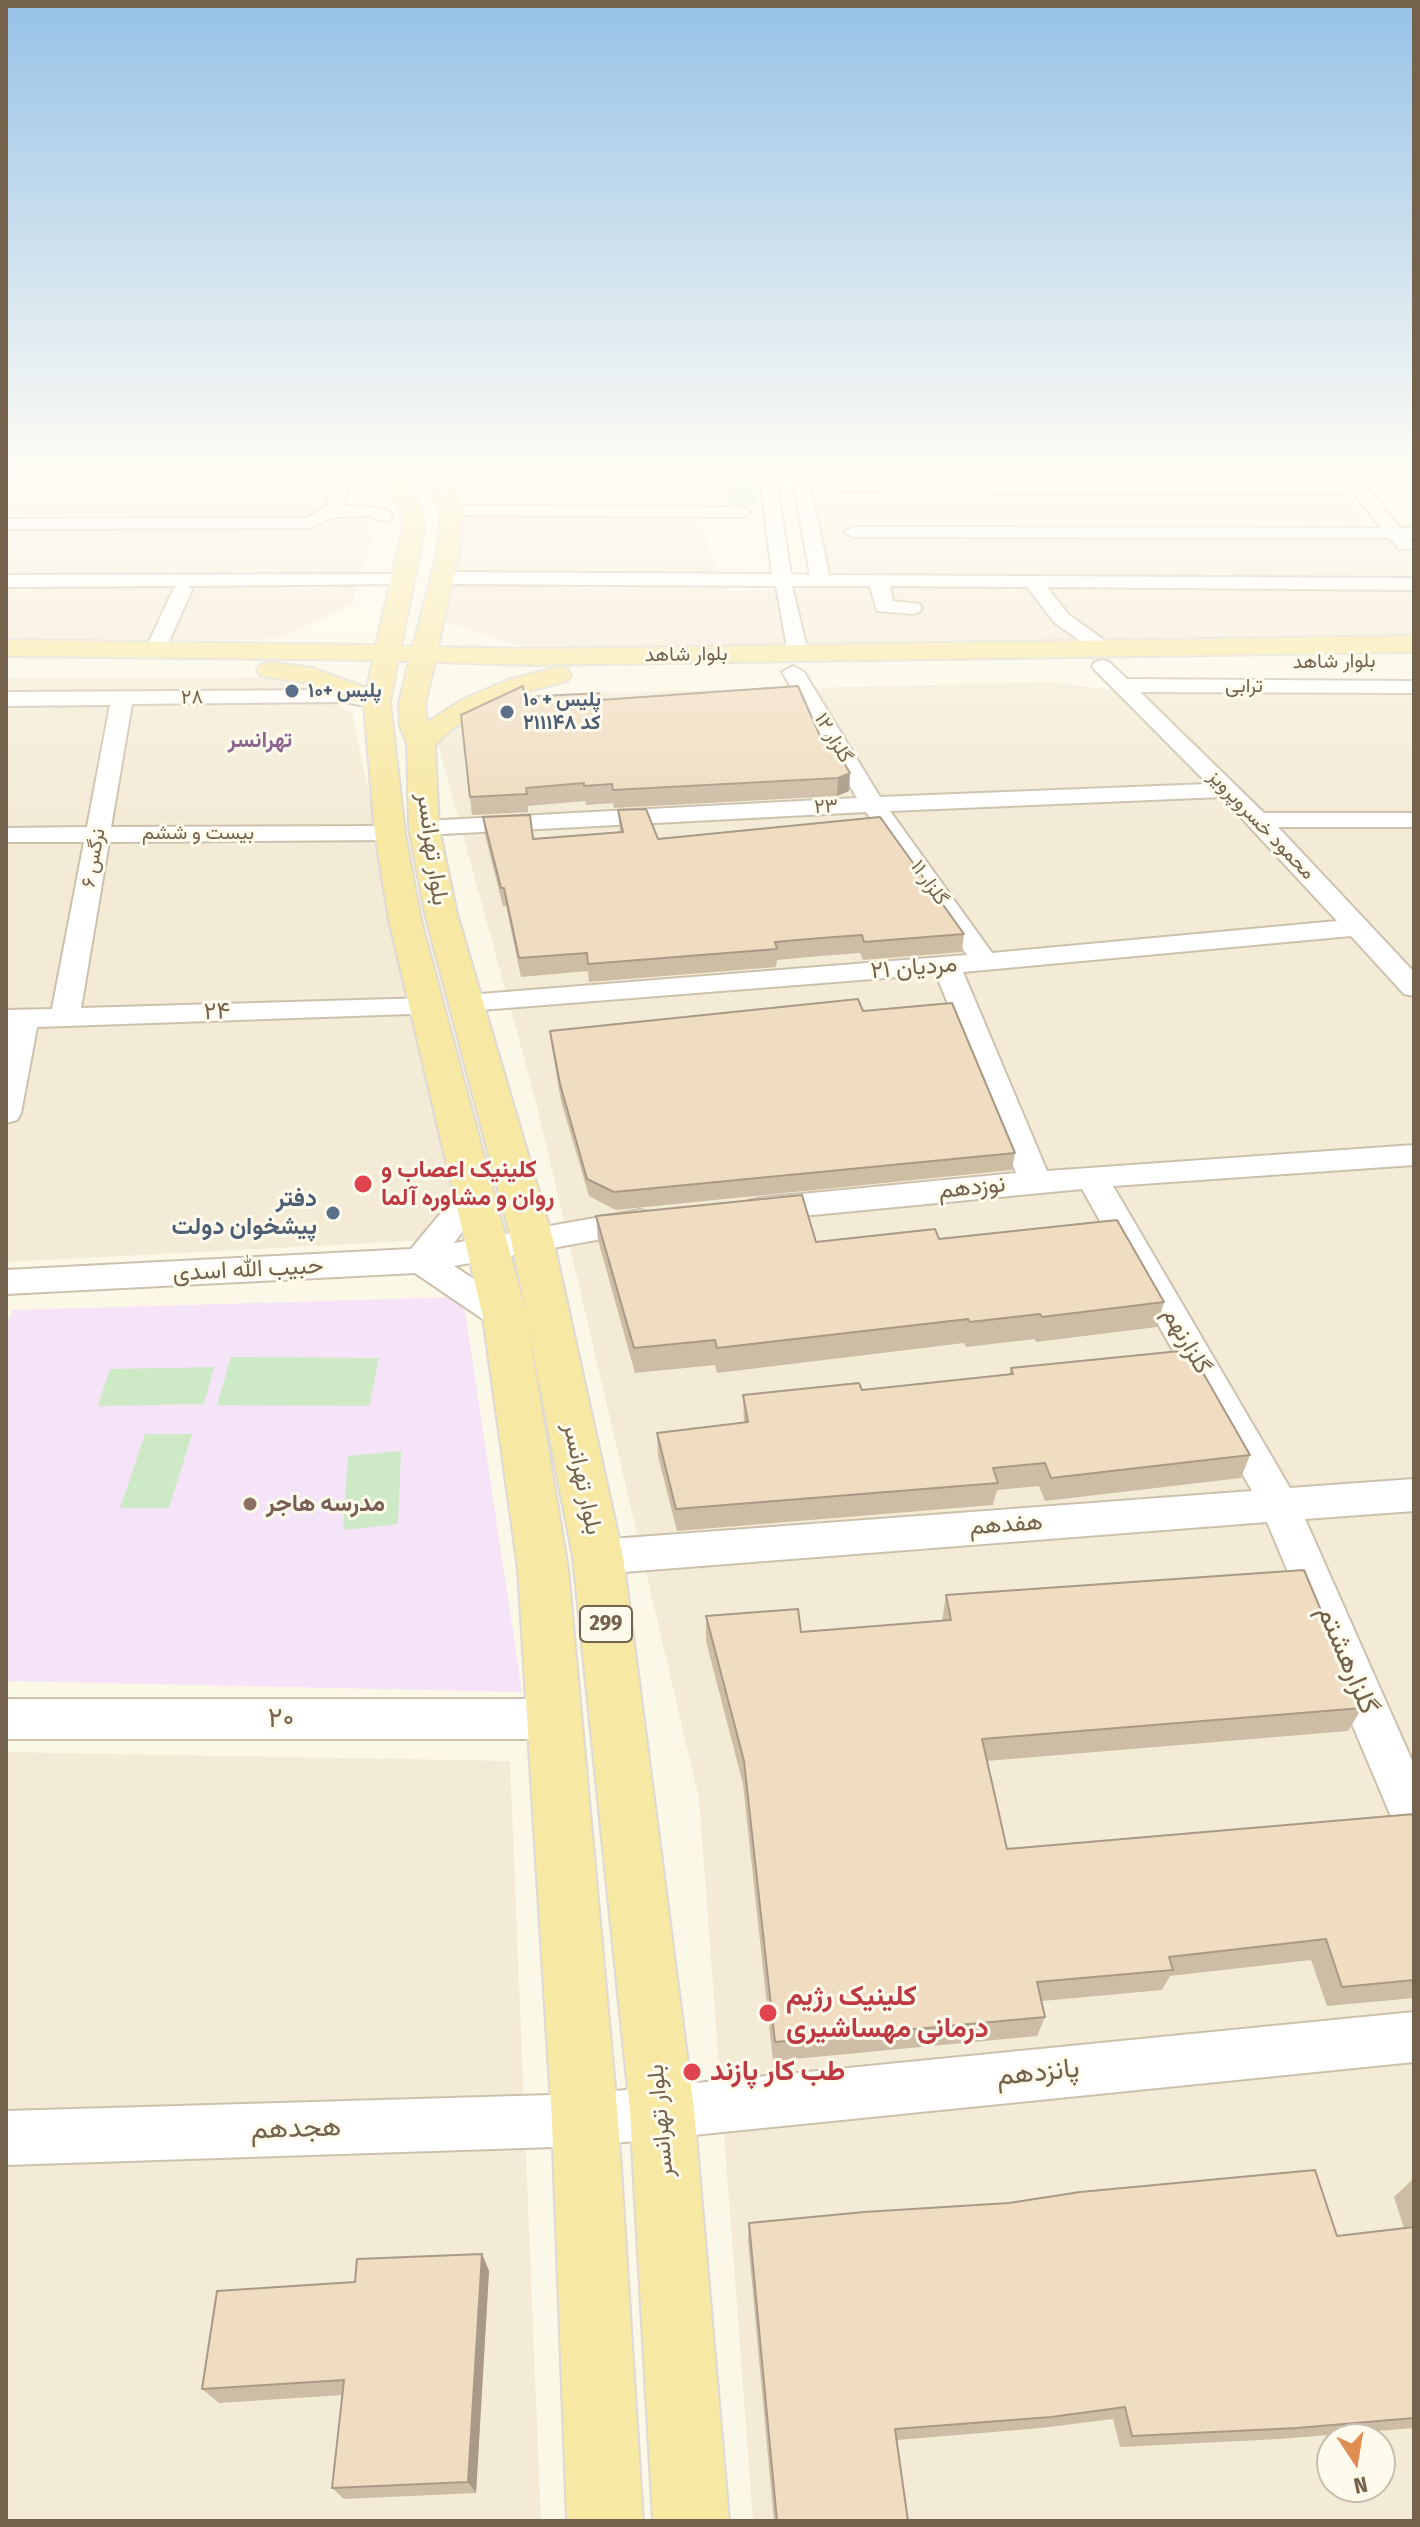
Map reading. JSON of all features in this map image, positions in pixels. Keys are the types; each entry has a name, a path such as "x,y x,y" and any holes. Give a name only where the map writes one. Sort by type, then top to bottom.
{"main road":[{"name":"بلوار تهرانسر","path":"407,830 421,743 414,727 412,704 441,583"},
{"path":"375,608 400,585"},
{"name":"بلوار تهرانسر","path":"400,585 381,675 407,830 441,914 448,1005 505,1248 598,1557 662,2110 691,2521"},
{"path":"430,622 530,666"},
{"path":"292,650 321,643 349,629"},
{"name":"بلوار شاهد","path":"530,666 558,675 1026,650 1103,658 1414,644"},
{"name":"بلوار شاهد","path":"6,648 292,650 381,675 421,663 530,666 1103,658 1414,661"},
{"path":"6,667 249,667 312,676 381,675"},
{"path":"421,743 443,722 476,704 517,686 558,675"},
{"name":"بلوار تهرانسر","path":"505,1248 543,1569 556,1719 585,2120 605,2521"}],"street":[{"path":"196,583 400,585"},
{"path":"653,583 784,586 812,583"},
{"name":"گلزار ۱۲","path":"784,583 796,662 873,804"},
{"path":"879,583 884,607 912,608"},
{"path":"1023,583 1414,584"},
{"name":"محمود خسروپرویز","path":"1034,583 1062,619 1103,658 1121,685 1258,820 1413,986"},
{"path":"156,648 182,590"},
{"path":"1026,650 1046,642 1058,631 1062,619"},
{"name":"۲۸","path":"6,699 344,696 381,675"},
{"name":"ترابی","path":"1121,685 1414,687"},
{"name":"نرگس ۶","path":"65,1017 122,698"},
{"name":"۲۳","path":"407,830 873,804 1228,790"},
{"name":"گلزار ۱۱","path":"873,804 985,962"},
{"path":"1258,820 1414,820"},
{"name":"بیست و ششم","path":"6,835 407,830"},
{"name":"۲۱ مردیان","path":"448,1005 985,962 1360,927"},
{"path":"946,965 1036,1182"},
{"name":"۲۴","path":"15,1018 448,1005"},
{"path":"6,1113 15,1018"},
{"name":"نوزدهم","path":"728,1213 1092,1177 1414,1155"},
{"name":"گلزارنهم","path":"1092,1177 1279,1504"},
{"path":"421,1261 505,1248 605,1225 667,1219"},
{"path":"421,1261 505,1248"},
{"name":"حبیب الله اسدی","path":"6,1282 421,1261 505,1248"},
{"name":"هفدهم","path":"598,1557 1414,1495"},
{"name":"گلزارهشتم","path":"1279,1504 1414,1817"},
{"name":"۲۰","path":"6,1719 556,1719"},
{"name":"پانزدهم","path":"585,2120 1414,2037"},
{"name":"هجدهم","path":"6,2138 585,2120"}],"shaded area":[{"path":"6,583 359,583 352,604 278,639 6,640"},
{"path":"452,583 724,583 727,591 830,588 829,583 1414,583 1414,635 525,648 445,621"},
{"path":"284,677 352,713 459,1209 429,1240 9,1262 6,1267 6,678"},
{"path":"1051,682 1142,694 1414,694 1414,2521 753,2521 699,1799 536,1102 435,733 515,695"},
{"name":"مدرسه هاجر","path":"463,1297 522,1692 6,1681 6,1326 13,1310"},
{"path":"6,1752 510,1761 541,2521 6,2521"}],"green space":[{"path":"231,1357 379,1358 369,1406 217,1405"},
{"path":"214,1367 204,1404 98,1406 110,1369"},
{"path":"145,1434 192,1434 169,1508 120,1508"},
{"path":"401,1451 398,1524 343,1530 348,1456"}],"building":[{"path":"523,686 524,697 599,693 600,700 798,686 820,736 828,736 850,773 838,778 613,790 612,784 584,786 584,783 526,788 527,794 470,797 461,715"},
{"path":"646,809 658,839 880,817 964,934 864,942 862,935 821,938 775,942 777,949 588,964 587,953 519,958 504,888 501,888 483,817 530,815 533,839 623,832 618,810"},
{"path":"858,999 863,1011 952,1003 1015,1153 614,1192 587,1179 560,1084 550,1031"},
{"path":"802,1195 816,1242 935,1229 939,1239 1117,1220 1164,1302 1042,1317 1040,1314 970,1322 968,1319 717,1348 715,1340 634,1348 596,1216"},
{"path":"1190,1350 1250,1455 1051,1478 1045,1463 993,1468 998,1483 676,1509 657,1433 748,1422 743,1395 859,1383 862,1390 1013,1374 1011,1368"},
{"path":"1304,1570 1362,1708 982,1739 1007,1849 1414,1814 1414,1980 1342,1987 1326,1939 1169,1957 1173,1970 1037,1982 1045,2017 775,2042 744,1761 706,1616 798,1609 801,1632 951,1620 946,1595"},
{"path":"1315,2170 1337,2236 1414,2227 1414,2418 1316,2423 1316,2426 1297,2428 1132,2436 1125,2407 1051,2417 895,2429 908,2521 777,2521 749,2223 1009,2203 1080,2192"},
{"path":"482,2254 468,2482 332,2488 344,2380 202,2389 217,2291 355,2282 357,2259"}],"place":[{"name":"پلیس +۱۰","path":"292,691"},
{"name":"پلیس + ۱۰ کد ۲۱۱۱۴۸","path":"507,712"},
{"name":"کلینیک اعصاب و روان و مشاوره آلما","path":"363,1184"},
{"name":"دفتر پیشخوان دولت","path":"333,1213"},
{"name":"مدرسه هاجر","path":"250,1504"},
{"name":"کلینیک رژیم درمانی مهساشیری","path":"768,2013"},
{"name":"طب کار پازند","path":"692,2072"}],"district":[{"name":"تهرانسر","path":"260,741"}]}
